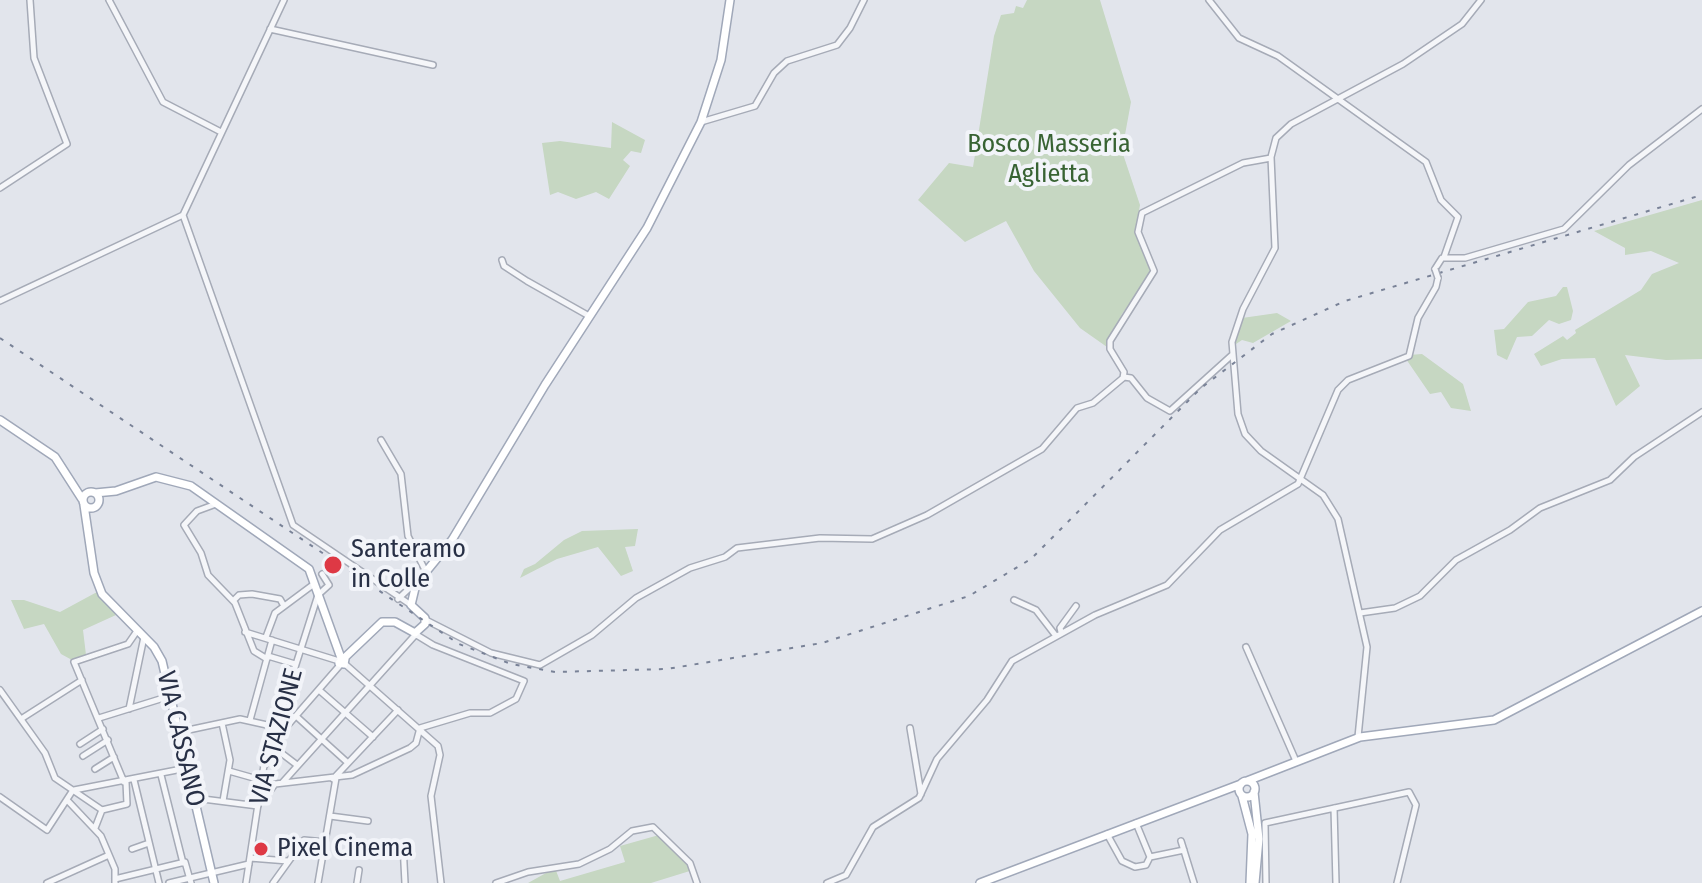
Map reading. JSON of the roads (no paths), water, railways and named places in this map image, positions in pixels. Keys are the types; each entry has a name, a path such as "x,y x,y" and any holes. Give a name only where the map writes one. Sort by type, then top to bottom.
{"main road":[{"path":"0,420 50,453 74,483 93,492 116,491 151,478 168,478 191,486 306,566 316,583 342,661 385,621 416,633 426,620 411,605 416,583 464,522 589,316 649,224 701,122 721,60 730,0"},
{"name":"VIA CASSANO","path":"74,483 83,502 97,583 108,603 161,657 214,883"},
{"path":"87,522 97,506 116,491"},
{"path":"93,492 83,502 97,506"},
{"path":"93,492 97,506"},
{"path":"980,883 1358,737 1494,720 1702,611"},
{"path":"1201,798 1223,791 1249,797 1265,775 1294,762"},
{"path":"1244,783 1254,791 1259,839 1253,883"},
{"path":"1244,783 1242,796 1252,834 1253,883"}],"street":[{"path":"0,188 67,144 34,58 30,0"},
{"path":"109,0 163,102 221,132"},
{"path":"0,301 183,215 284,0"},
{"path":"701,122 755,106 774,73 787,61 837,45 846,36 864,0"},
{"path":"827,883 846,875 873,827 921,795 937,759 987,700 1006,667 1059,634 1167,585 1220,530 1301,480 1338,390 1348,380 1409,356 1418,318 1438,278 1435,269 1444,257 1458,217 1441,200 1426,162 1273,53 1239,38 1209,0"},
{"path":"1358,737 1358,708 1368,655 1335,511 1323,495 1256,447 1245,434 1238,414 1232,355 1243,309 1274,251 1273,145 1285,128 1392,72 1455,29 1481,0"},
{"path":"270,29 433,65"},
{"path":"1444,257 1465,258 1564,229 1629,165 1702,109"},
{"path":"1123,378 1124,372 1110,349 1110,341 1154,271 1138,232 1142,213 1243,163 1271,158"},
{"path":"183,215 293,525 411,605"},
{"path":"502,260 504,266 527,281 589,316"},
{"path":"426,620 482,649 540,665 592,635 636,598 690,568 725,557 741,546 820,538 864,540 927,515 1042,449 1074,411 1093,403 1123,378 1131,378 1147,398 1170,411 1232,355"},
{"path":"1360,613 1395,608 1420,596 1456,560 1510,530 1540,508 1610,480 1634,457 1702,412"},
{"path":"381,440 401,474 408,536 426,572"},
{"path":"216,504 197,511 184,525 199,550 208,575 234,602 254,651 267,658 295,664"},
{"name":"VIA STAZIONE","path":"246,883 264,765 318,595 329,582 322,574"},
{"path":"250,720 267,658 275,613 316,583"},
{"path":"398,599 416,583"},
{"path":"234,602 239,595 252,594 280,599 284,606"},
{"path":"1014,600 1036,610 1059,634"},
{"path":"1059,634 1076,606"},
{"path":"0,690 48,759 55,778 102,810 127,804 125,782 74,662 128,644 137,631"},
{"path":"245,632 342,661 420,728 439,751 431,796 441,883"},
{"path":"260,791 269,792 297,765 416,633 433,645 524,681 516,699 490,713 474,712 420,728"},
{"path":"129,709 144,637"},
{"path":"1246,647 1294,762"},
{"path":"264,765 296,716 342,661"},
{"path":"21,719 82,680"},
{"path":"318,690 373,737"},
{"path":"99,718 171,695"},
{"path":"318,883 335,778 398,710"},
{"path":"296,716 348,763"},
{"path":"179,732 250,720 276,727"},
{"path":"222,723 230,760 223,801"},
{"path":"229,771 278,784 335,778 371,769 410,748 416,743 420,728"},
{"path":"910,728 921,795"},
{"path":"80,744 103,729"},
{"path":"83,756 108,740"},
{"path":"276,749 297,765"},
{"path":"95,769 114,757"},
{"path":"73,790 187,768"},
{"path":"161,774 190,880"},
{"path":"134,780 159,883"},
{"path":"0,797 47,830 73,790"},
{"path":"1266,883 1265,823 1412,794 1416,805 1397,883"},
{"path":"195,798 258,806"},
{"path":"67,800 95,828 109,855 115,881 184,862"},
{"path":"1334,808 1336,883"},
{"path":"95,828 102,810"},
{"path":"330,816 368,821"},
{"path":"1136,823 1150,857"},
{"path":"496,883 528,872 588,860 610,849 632,831 653,827 690,863 697,883"},
{"path":"1107,834 1113,849 1130,865 1143,866 1150,857 1184,850"},
{"path":"273,883 304,840 325,842"},
{"path":"1181,841 1194,883"},
{"path":"132,849 149,843"},
{"path":"403,844 405,883"},
{"path":"47,883 109,855"},
{"path":"169,883 190,880 249,861 288,861"},
{"path":"357,883 359,870"}],"railway":[{"path":"0,338 459,644 511,664 555,672 667,669 822,643 969,596 1031,559 1201,388 1272,334 1345,301 1702,195"}],"place":[{"name":"Santeramo in Colle","path":"333,565"},
{"name":"Pixel Cinema","path":"261,849"}],"park label":[{"name":"Bosco Masseria Aglietta","path":"1049,160"}]}
